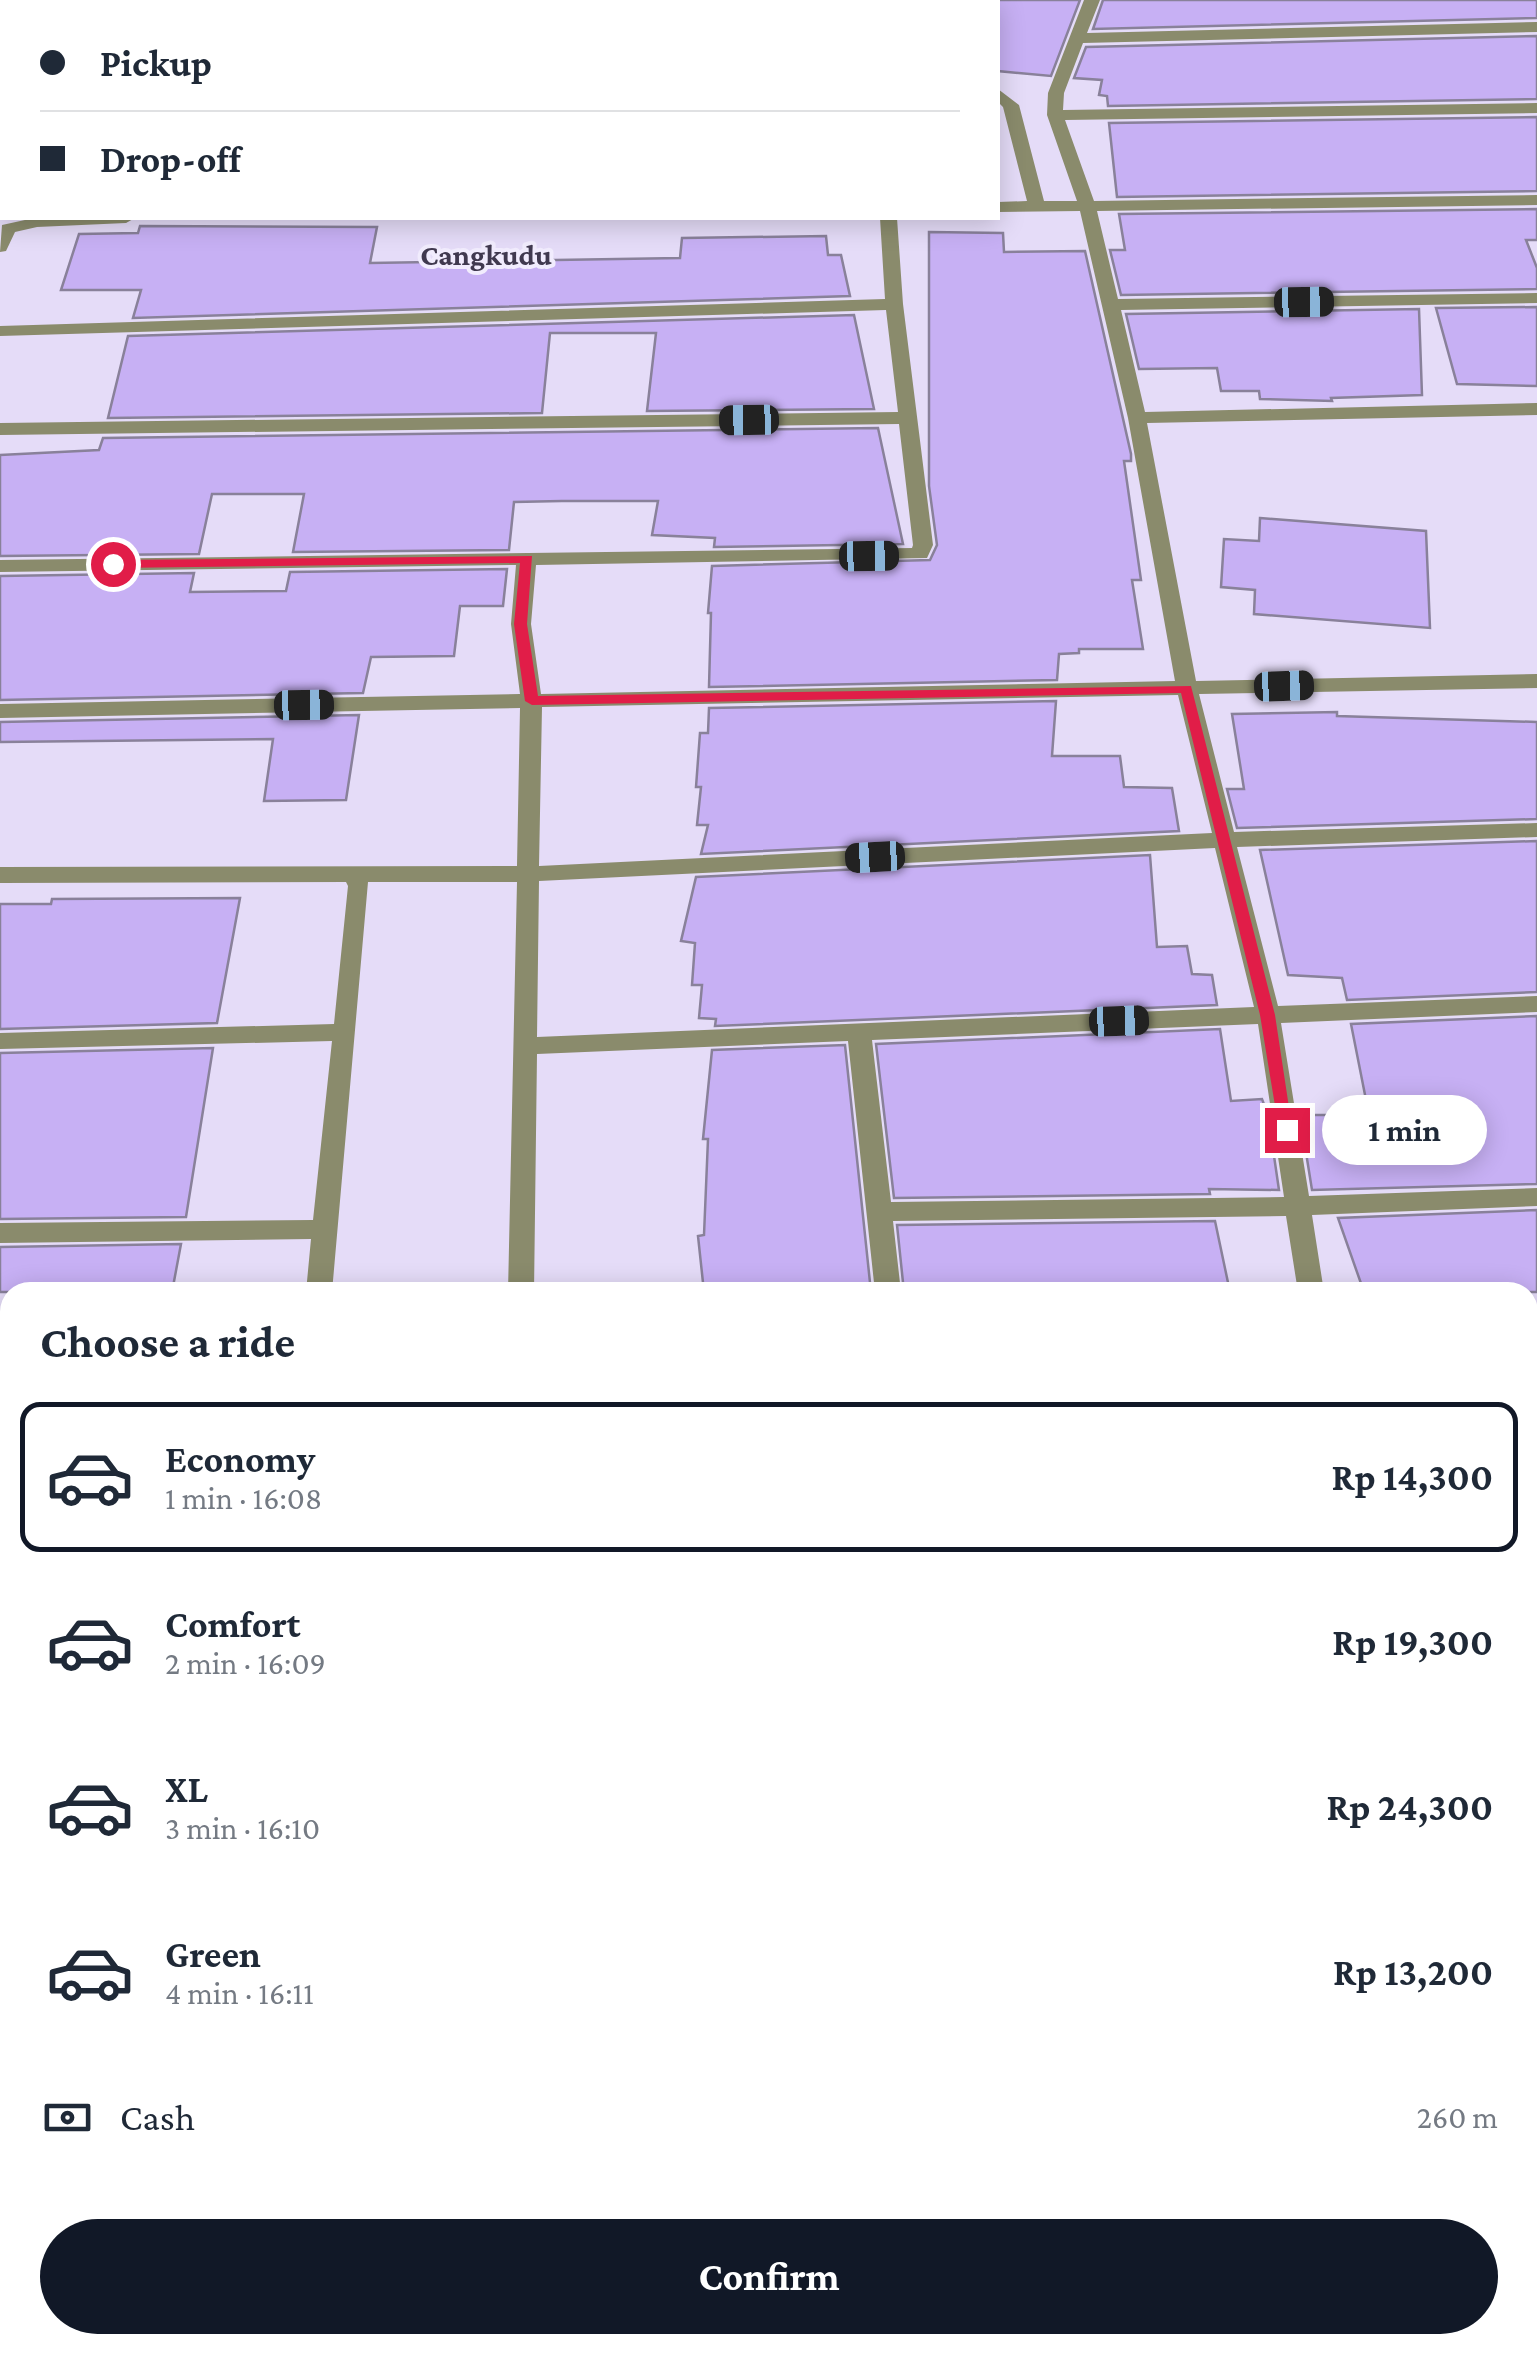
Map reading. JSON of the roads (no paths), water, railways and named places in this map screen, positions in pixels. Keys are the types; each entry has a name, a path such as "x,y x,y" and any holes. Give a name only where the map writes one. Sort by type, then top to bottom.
{"street":[{"path":"1092,0 1056,94 1055,115 1088,208 1136,418 1186,689 1268,1015 1310,1282"},
{"path":"1080,38 1537,27"},
{"path":"1000,96 1012,105 1037,207"},
{"path":"1055,115 1537,108"},
{"path":"1000,207 1537,200"},
{"path":"0,247 8,229 37,222 82,220"},
{"path":"0,566 920,554 923,545 894,304 889,220"},
{"path":"1109,305 1537,298"},
{"path":"0,331 894,304"},
{"path":"1136,418 1537,408"},
{"path":"0,429 907,418"},
{"path":"521,1282 532,701 520,624 527,559"},
{"path":"0,711 1537,681"},
{"path":"0,875 528,874 1221,840 1537,830"},
{"path":"320,1282 360,886 354,876"},
{"path":"525,1046 1537,1004"},
{"path":"0,1040 343,1032"},
{"path":"859,1032 887,1282"},
{"path":"881,1212 1300,1206 1537,1197"},
{"path":"0,1233 326,1229"}],"district":[{"name":"Cangkudu","path":"486,255"}]}
